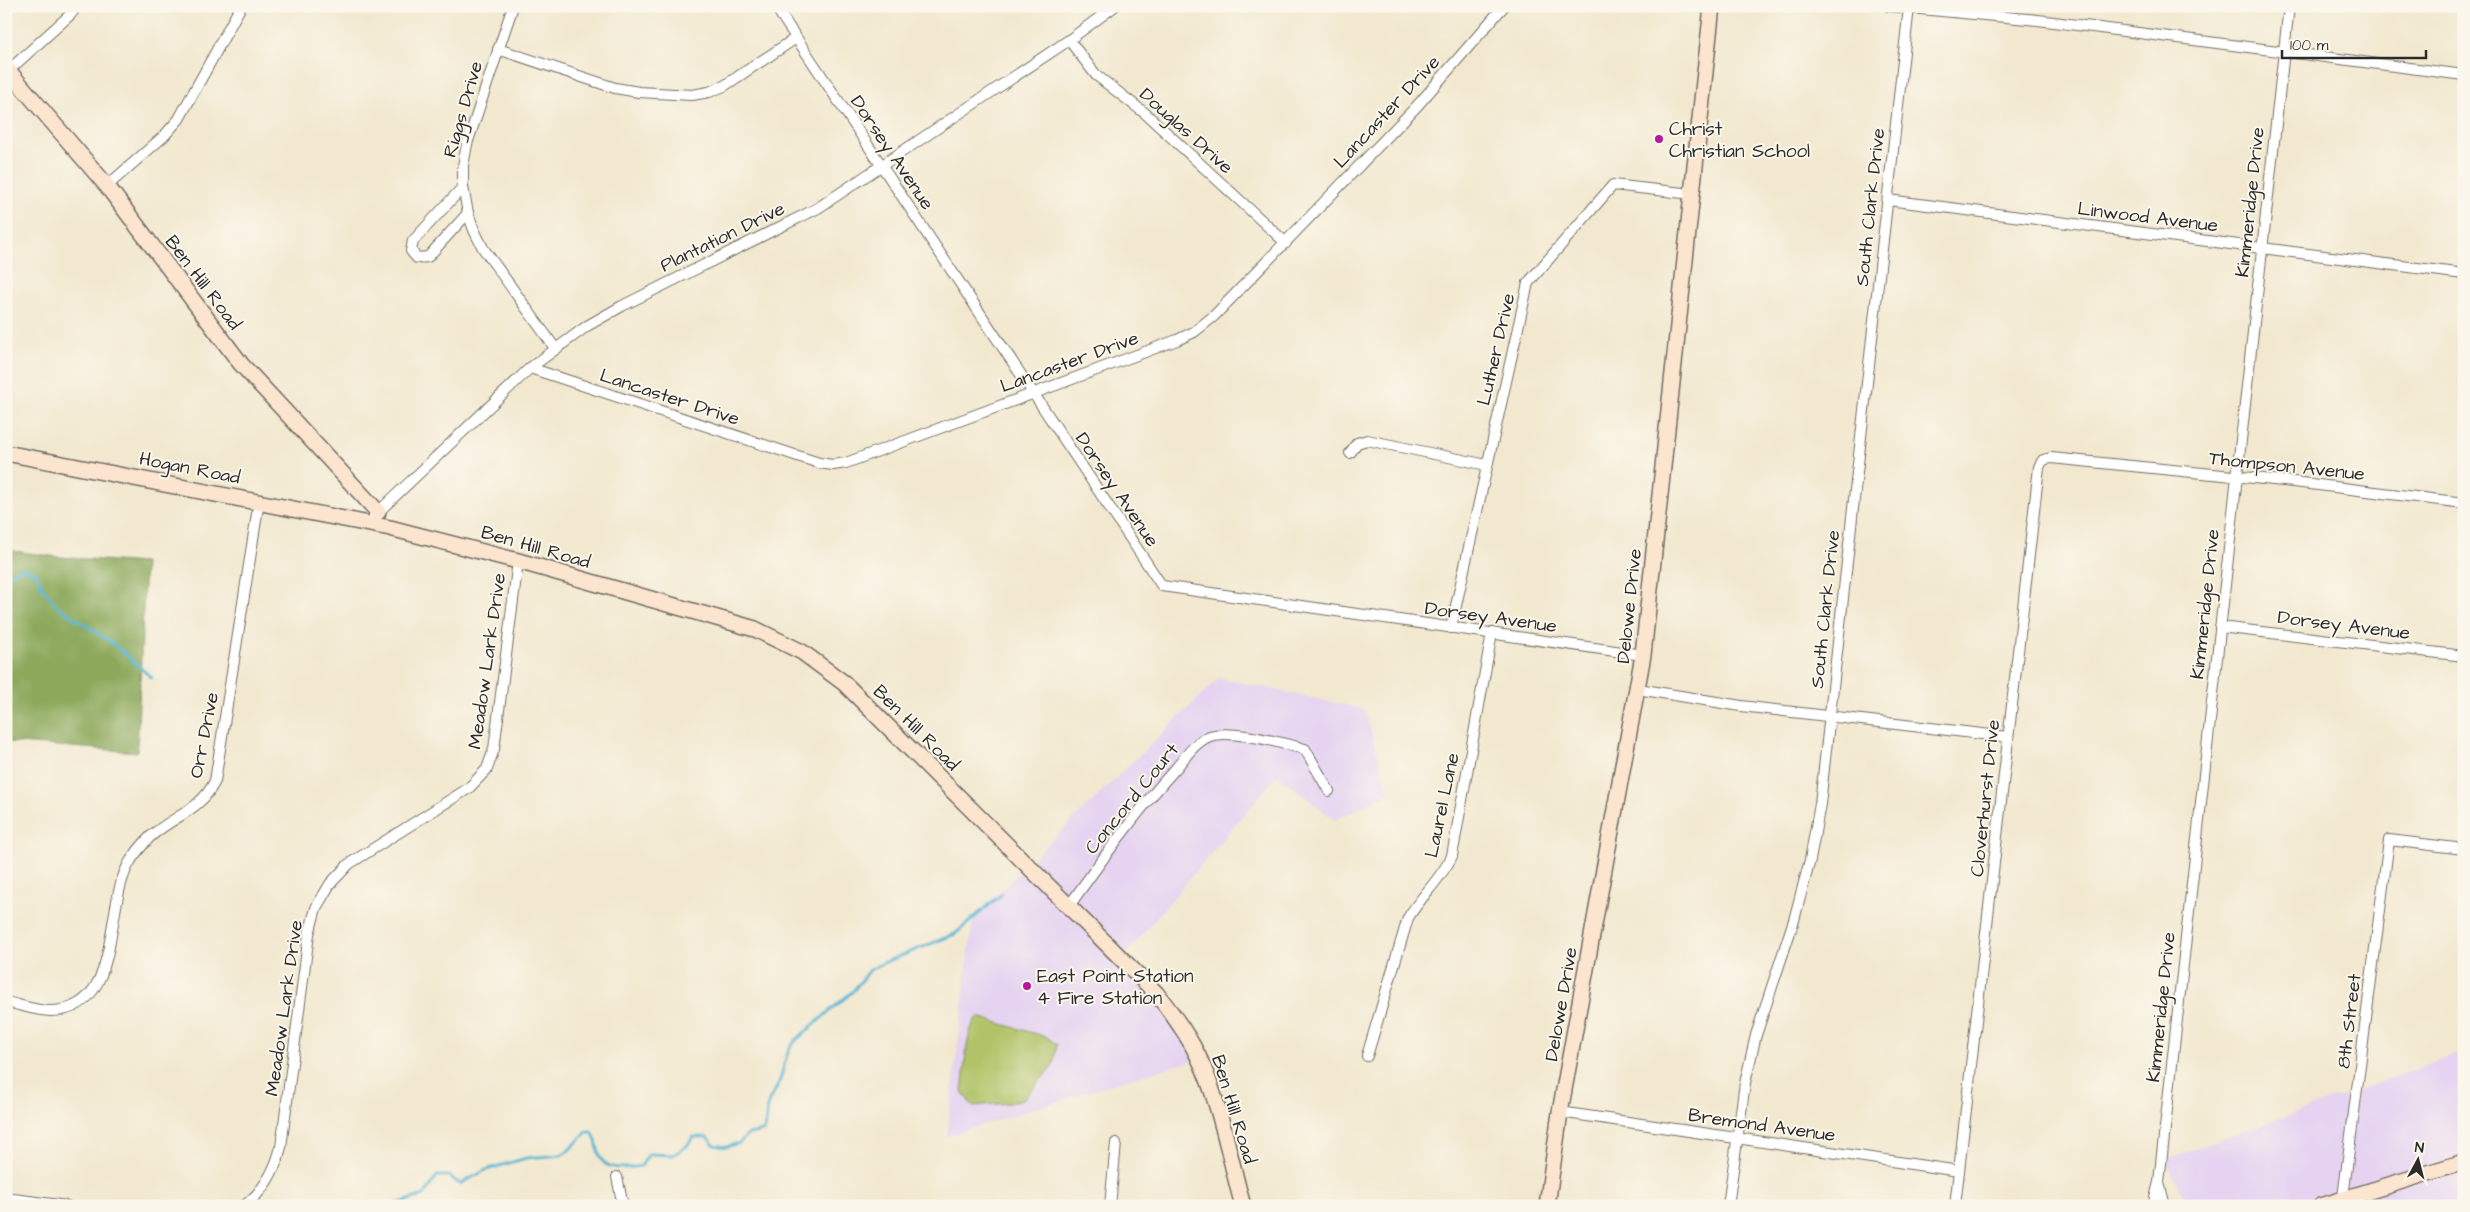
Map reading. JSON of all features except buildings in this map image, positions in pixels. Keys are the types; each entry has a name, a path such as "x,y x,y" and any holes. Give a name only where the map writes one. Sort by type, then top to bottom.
{"street":[{"path":"7,69 71,14 77,6"},
{"path":"107,186 164,136 179,119 241,6"},
{"name":"Riggs Drive","path":"513,6 467,144 463,187 468,213 484,248 555,348"},
{"name":"Dorsey Avenue","path":"775,6 1162,586 1643,655"},
{"name":"Plantation Drive","path":"366,523 530,368 555,348 622,306 818,208 1069,40 1115,6"},
{"name":"Lancaster Drive","path":"530,368 819,464 833,465 846,463 1194,332 1214,316 1417,106 1504,6"},
{"name":"Delowe Drive","path":"1546,1206 1560,1112 1643,655 1712,6"},
{"path":"1888,6 2038,20 2464,75"},
{"name":"Kimmeridge Drive","path":"2153,1206 2159,1182 2289,6"},
{"name":"South Clark Drive","path":"1728,1206 1745,1082 1756,1035 1794,920 1810,860 1820,804 1909,7"},
{"path":"498,49 615,88 692,95 709,92 724,86 796,38"},
{"name":"Douglas Drive","path":"1069,40 1096,75 1146,114 1286,243"},
{"name":"Ben Hill Road","path":"7,69 107,186 241,364 378,512"},
{"name":"Luther Drive","path":"1451,628 1528,283 1613,185 1692,194"},
{"path":"463,187 413,240 411,251 417,258 428,258 468,213"},
{"name":"Linwood Avenue","path":"1888,200 2464,274"},
{"path":"1350,453 1357,443 1367,440 1487,466"},
{"name":"Hogan Road","path":"6,452 366,523"},
{"name":"Cloverhurst Drive","path":"1955,1206 2039,467 2043,460 2051,458 2107,463"},
{"name":"Thompson Avenue","path":"2107,463 2464,503"},
{"name":"Orr Drive","path":"6,1002 49,1011 61,1010 73,1006 94,991 104,972 118,892 130,862 155,832 200,803 212,787 215,781 259,501"},
{"name":"Ben Hill Road","path":"366,523 518,560 755,629 802,652 844,683 1156,993 1191,1041 1209,1083 1243,1206"},
{"name":"Meadow Lark Drive","path":"244,1206 258,1194 270,1179 282,1147 309,934 316,908 330,884 349,864 470,788 487,769 494,749 518,560"},
{"name":"Dorsey Avenue","path":"2220,626 2464,656"},
{"name":"Laurel Lane","path":"1367,1056 1408,918 1415,906 1445,871 1452,856 1492,634"},
{"path":"1638,689 1741,706 2008,737"},
{"name":"Concord Court","path":"1068,906 1151,796 1198,743 1211,736 1238,736 1274,741 1305,749 1329,791"},
{"name":"8th Street","path":"2343,1202 2389,840 2464,849"},
{"name":"Bremond Avenue","path":"1560,1112 1959,1171"},
{"path":"1110,1206 1116,1143"},
{"path":"2321,1206 2343,1202 2464,1162"},
{"path":"617,1177 623,1206"},
{"path":"2159,1182 2165,1206"},
{"path":"6,1198 67,1206"}],"shaded area":[{"path":"1219,678 1364,709 1389,793 1335,820 1277,775 1126,954 1203,1058 1131,1078 947,1136 973,917"},
{"path":"2464,1052 2464,1206 2190,1206 2164,1160"}],"green space":[{"path":"6,550 59,557 145,563 137,752 6,742"},
{"path":"978,1017 1047,1037 1057,1045 1053,1066 1023,1100 972,1106 962,1091 968,1040 970,1031"}],"waterway":[{"path":"6,575 23,568 36,573 43,589 57,606 111,642 152,678"},
{"path":"391,1206 424,1195 437,1176 449,1176 460,1184 486,1170 526,1158 561,1155 569,1150 587,1132 592,1132 594,1135 602,1160 611,1166 623,1168 641,1166 649,1154 673,1155 687,1146 693,1137 707,1137 714,1145 726,1147 739,1143 749,1134 763,1131 766,1124 769,1101 779,1083 789,1050 796,1040 853,991 870,970 955,934 1002,894"}],"place":[{"name":"Christ Christian School","path":"1659,139"},
{"name":"East Point Station 4 Fire Station","path":"1027,986"}]}
